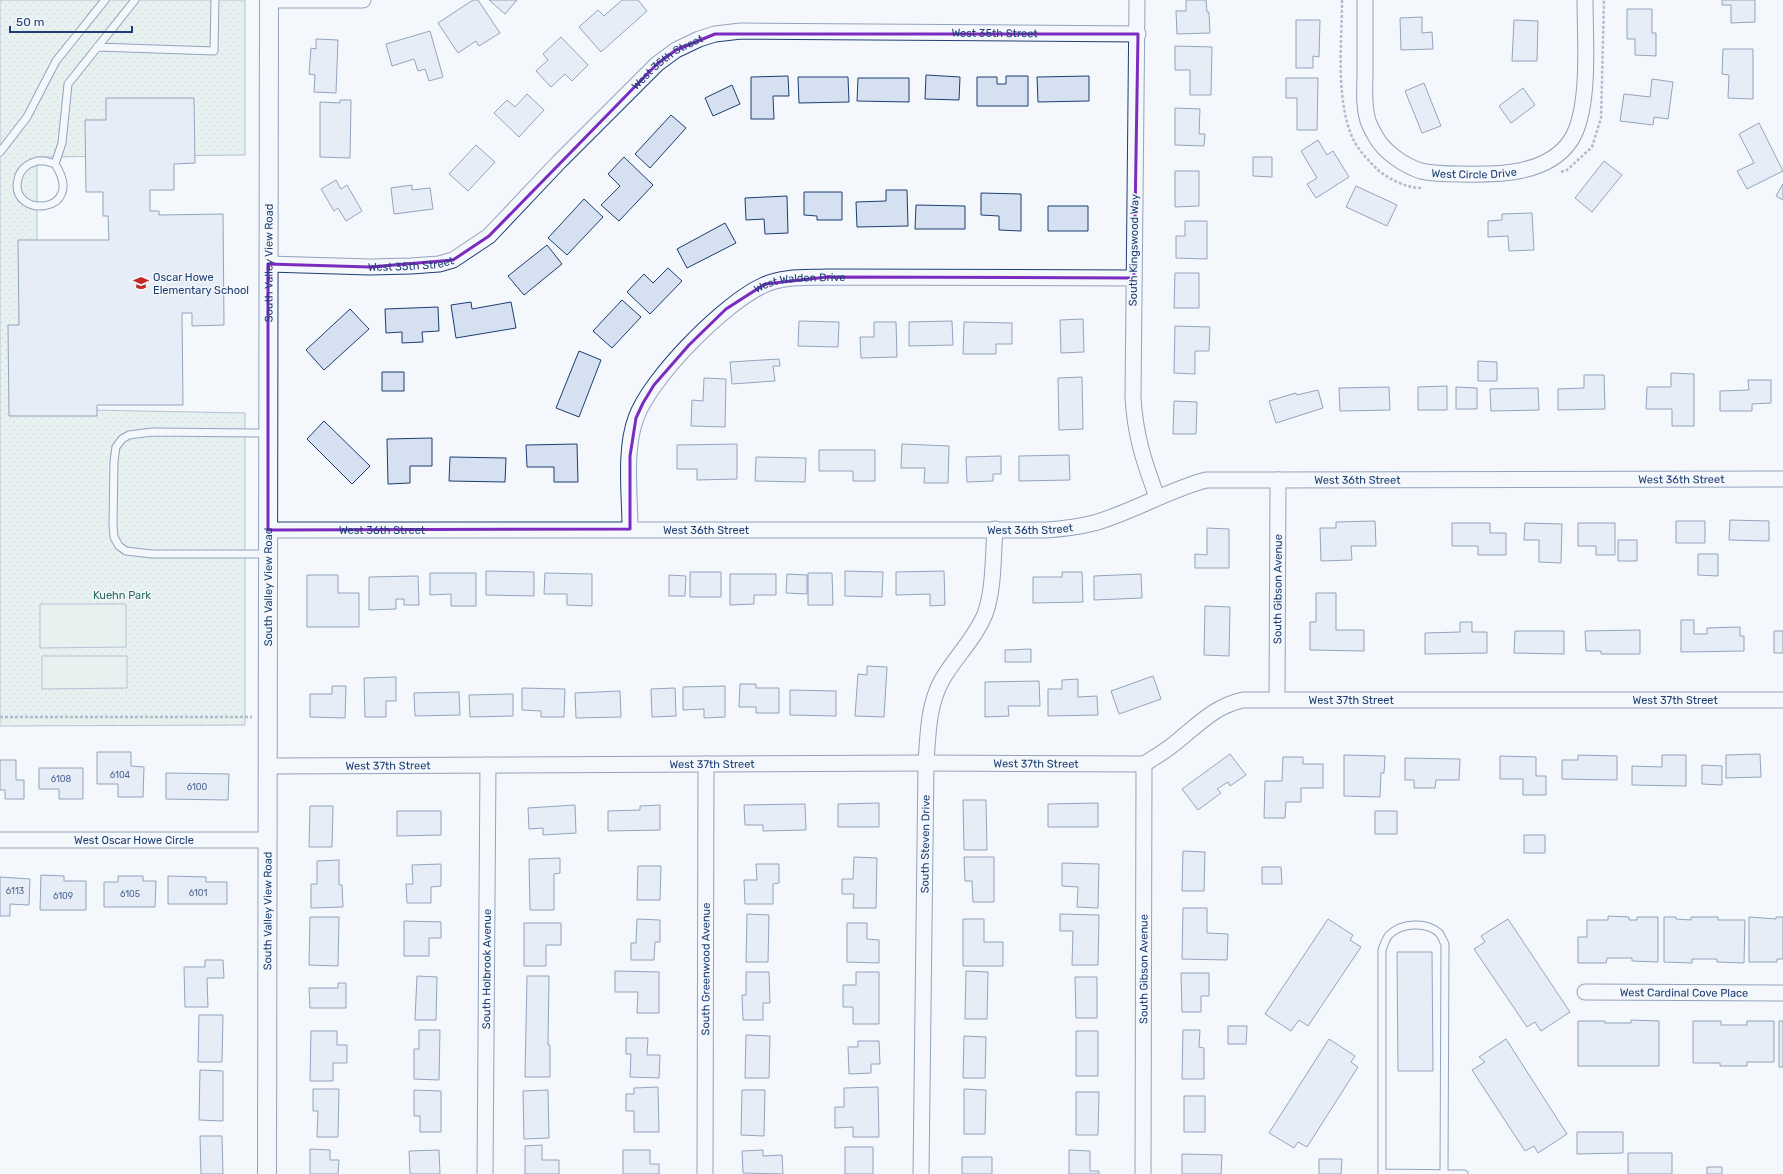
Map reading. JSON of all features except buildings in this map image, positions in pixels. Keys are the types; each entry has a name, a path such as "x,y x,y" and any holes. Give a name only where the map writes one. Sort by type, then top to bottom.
{"street":[{"path":"269,0 363,0"},
{"name":"South Valley View Road","path":"267,1174 269,0"},
{"name":"South Kingswood Way","path":"1137,0 1138,34 1134,278 1134,421 1140,448 1157,497"},
{"name":"West Circle Drive","path":"1365,0 1365,103 1368,121 1377,139 1400,161 1421,170 1442,174 1509,173 1526,170 1552,158 1571,140 1580,121 1584,99 1585,0"},
{"name":"West 35th Street","path":"268,264 383,267 439,264 454,260 489,236 656,64 676,50 699,38 715,34 748,32 1138,34"},
{"name":"West Walden Drive","path":"630,529 631,443 636,418 643,403 654,385 689,345 726,309 747,293 765,284 786,279 827,277 1134,278"},
{"name":"West 36th Street","path":"268,530 1069,528 1095,522 1186,485 1206,480 1783,479"},
{"name":"South Gibson Avenue","path":"1277,699 1278,480"},
{"name":"South Steven Drive","path":"921,1174 926,763 930,714 942,681 965,649 985,613 990,588 995,529"},
{"name":"West 37th Street","path":"268,766 926,763 1144,764 1175,744 1214,711 1229,703 1243,700 1783,700"},
{"name":"South Greenwood Avenue","path":"704,1174 706,764"},
{"name":"South Gibson Avenue","path":"1143,1174 1144,764"},
{"name":"South Holbrook Avenue","path":"485,1174 488,765"},
{"name":"West Oscar Howe Circle","path":"0,840 268,840"},
{"name":"West Cardinal Cove Place","path":"1585,992 1783,993"}],"lane":[{"path":"0,152 27,117 56,61 105,0"},
{"path":"55,164 62,142 68,84 135,0"},
{"path":"97,47 214,51 215,0"},
{"path":"37,161 45,161 55,164 62,175 64,182 60,197 54,202 40,207 26,202 18,189 19,174 30,163 37,161"},
{"path":"268,433 152,432 128,435 122,439 116,447 114,461 113,525 114,537 119,546 126,551 152,554 268,554"},
{"path":"1444,1173 1444,944 1439,933 1428,927 1417,924 1397,929 1388,936 1382,950 1382,1173 1464,1174"}],"path":[{"path":"1342,0 1341,72 1343,100 1354,140 1368,160 1386,176 1413,188 1428,189"},
{"path":"1560,173 1567,170 1592,147 1601,118 1604,0"},
{"path":"0,717 268,717"}],"highlighted area":[{"path":"715,34 1138,34 1134,278 827,277 765,284 726,309 689,345 654,385 643,403 636,418 630,456 630,529 268,530 268,264 370,267 453,260 489,236 657,64 676,50"}],"green space":[{"name":"Kuehn Park","path":"0,0 245,0 245,155 37,157 37,409 245,413 245,725 0,726"},
{"path":"40,604 126,604 126,647 40,648"},
{"path":"42,656 127,656 127,688 42,689"}],"place":[{"name":"Oscar Howe Elementary School","path":"141,283"}]}
